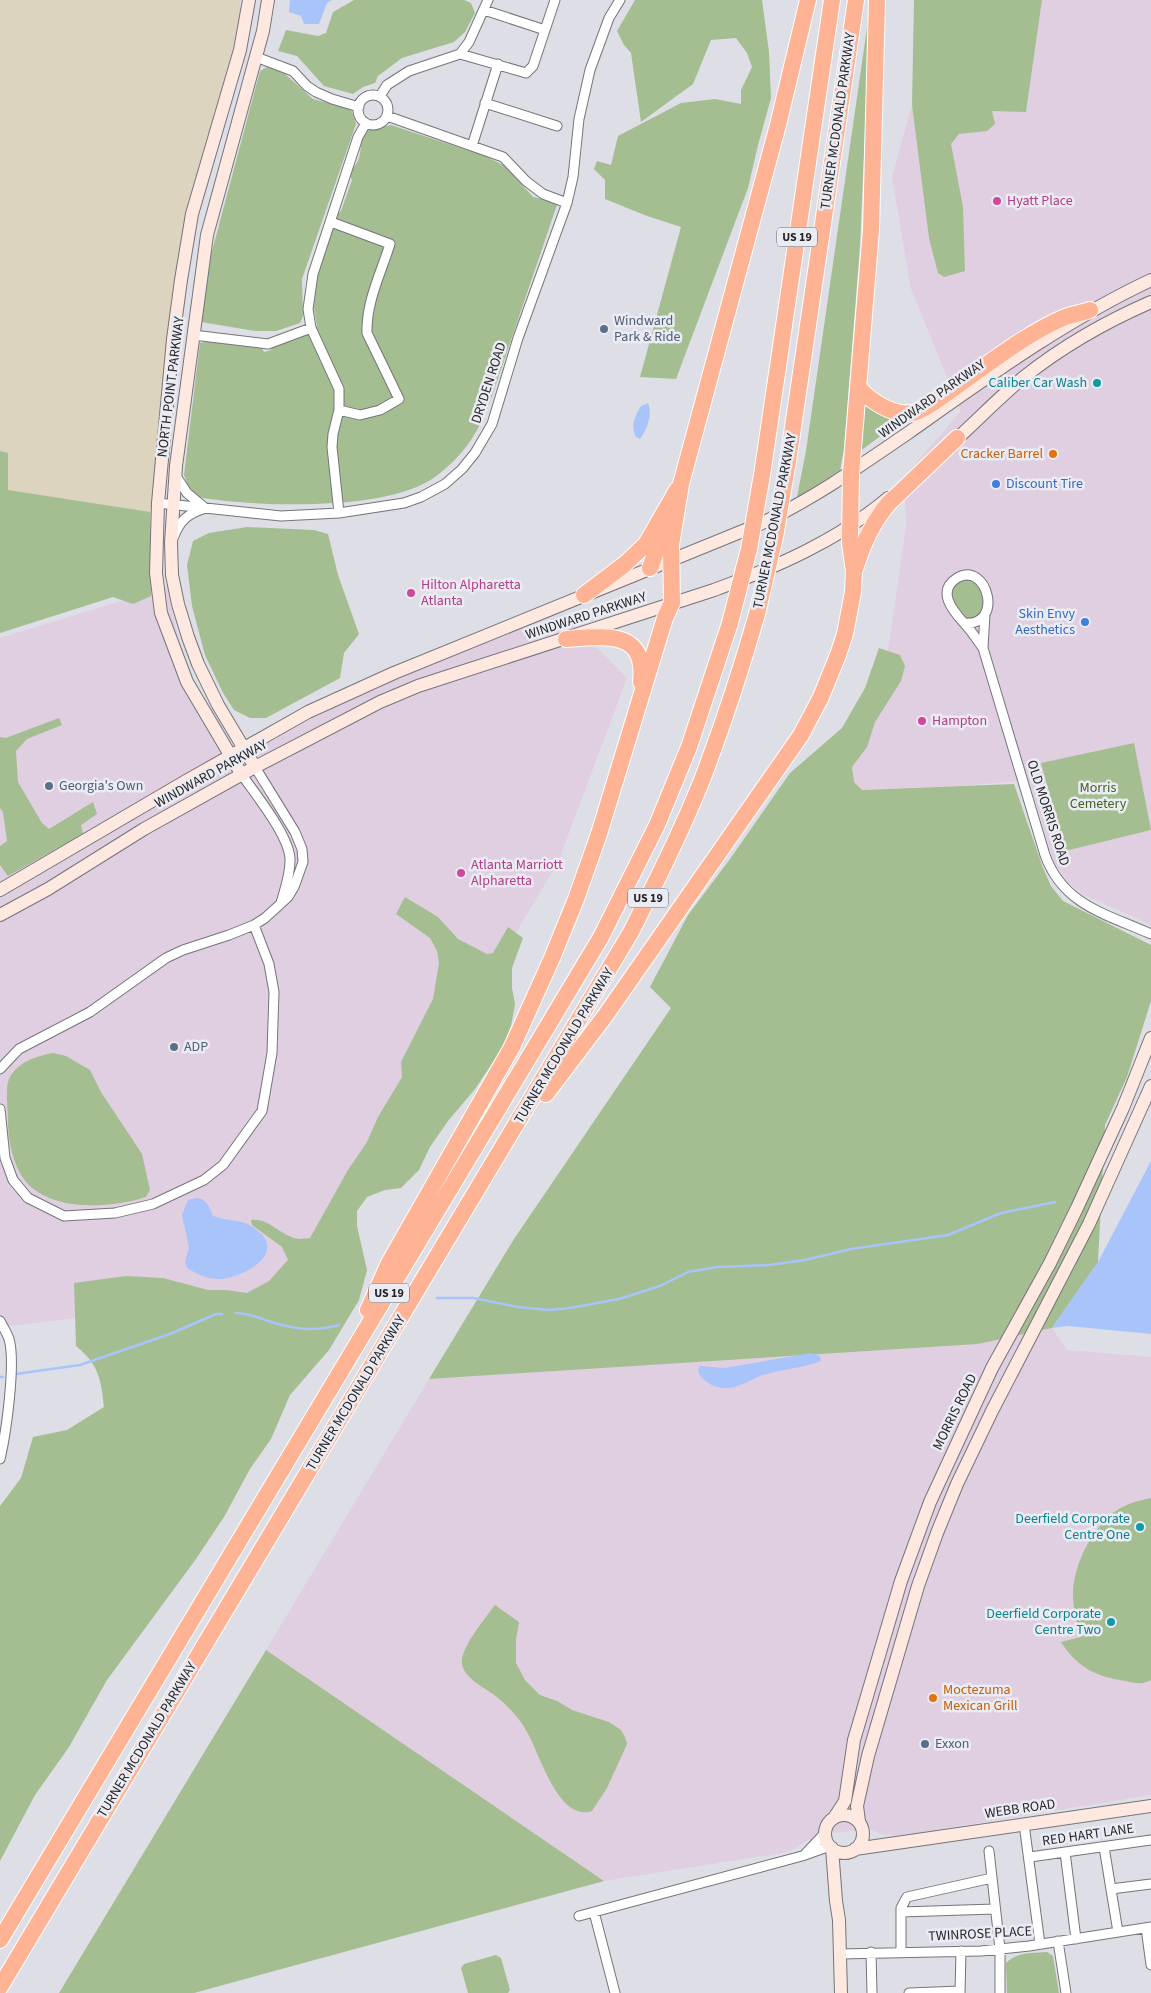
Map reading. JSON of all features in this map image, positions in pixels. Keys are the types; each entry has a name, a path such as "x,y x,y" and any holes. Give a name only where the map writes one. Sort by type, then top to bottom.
{"highway":[{"path":"339,1372 390,1263 497,1076 529,1012 556,950 587,869 639,700 672,603 671,559 681,484 778,125 808,0"},
{"name":"TURNER MCDONALD PARKWAY","path":"0,1940 339,1372 376,1314 575,982 621,899 657,825 689,747 730,623 749,549 762,474 832,0"},
{"name":"TURNER MCDONALD PARKWAY","path":"0,1987 603,981 657,881 684,823 739,677 757,614 775,537 788,461 856,0"},
{"path":"495,1161 605,1016 801,735 821,697 838,655 850,610 854,571 850,543 851,473 871,230 877,0"},
{"path":"858,387 882,406 896,411 912,413 934,401 1034,333 1066,317 1090,310"},
{"path":"854,571 868,534 888,503 957,438"},
{"path":"584,595 626,564 646,544 681,484"},
{"path":"650,568 663,532 676,514"},
{"path":"566,639 608,636 623,639 633,646 640,659 642,672 639,700"}],"street":[{"name":"NORTH POINT PARKWAY","path":"242,775 187,682 161,613 156,573 158,504 173,339 192,214 240,50 249,0"},
{"name":"NORTH POINT PARKWAY","path":"255,767 218,705 198,664 178,604 172,575 171,543 176,475 207,234 241,105 256,57 268,0"},
{"path":"460,54 469,42 488,0"},
{"path":"380,96 387,85 409,71 460,54 526,73 533,66 555,0"},
{"name":"DRYDEN ROAD","path":"158,504 281,516 339,513 390,506 421,497 445,484 462,470 475,453 492,424 518,338 567,203 574,176 580,119 590,70 609,18 620,0"},
{"path":"484,10 545,30"},
{"path":"256,57 293,71 307,86 326,97 359,107"},
{"path":"472,146 498,64"},
{"path":"367,96 380,96 386,102 387,116 381,123 366,123 360,116 359,107 367,96"},
{"path":"485,103 557,126"},
{"path":"387,116 503,157 526,181 543,194 567,203"},
{"path":"339,513 332,440 339,410 339,390 312,328 308,309 313,274 358,137 366,123"},
{"path":"331,222 390,244 369,304 367,333 399,399 380,410 360,415 339,410"},
{"name":"WINDWARD PARKWAY","path":"0,890 308,712 394,672 751,528 795,508 851,473 1090,310 1151,280"},
{"path":"1121,294 1130,311"},
{"name":"WINDWARD PARKWAY","path":"0,915 48,889 144,829 255,767 380,702 418,686 714,590 790,560 850,525 885,500 997,401 1051,357 1094,329 1151,302"},
{"path":"193,335 268,344 312,328"},
{"path":"171,543 178,525 185,517 206,508 187,492 176,475"},
{"name":"OLD MORRIS ROAD","path":"983,648 988,601 985,587 981,581 974,577 963,575 952,582 947,594 951,608 983,648 1045,855 1055,877 1065,890 1079,901 1151,934"},
{"path":"964,623 974,623 986,614"},
{"path":"0,1068 19,1049 90,1012 166,958 182,950 254,925 265,918 281,903 294,887 303,862 302,849 295,832 255,767"},
{"path":"242,775 290,850 289,874 281,903"},
{"path":"0,1109 5,1158 13,1180 28,1198 64,1216 115,1214 159,1202 204,1180 223,1166 262,1111 272,1053 274,992 270,964 254,925"},
{"name":"MORRIS ROAD","path":"834,1818 845,1801 854,1740 901,1581 930,1502 992,1368 1050,1263 1077,1208 1151,1038"},
{"path":"839,1920 842,1900 843,1865 847,1856 862,1842 861,1826 856,1806 868,1756 918,1586 940,1525 992,1411 1086,1231 1151,1086"},
{"path":"0,1321 9,1339 10,1360 5,1439 0,1459"},
{"name":"WEBB ROAD","path":"853,1850 892,1842 1151,1806"},
{"path":"841,1993 839,1920 831,1847 825,1833 826,1827 834,1818 844,1814 850,1815 861,1826"},
{"path":"1024,1824 1030,1857 1040,1944"},
{"name":"WEBB ROAD","path":"861,1826 875,1838 892,1842"},
{"path":"802,1856 825,1833"},
{"name":"RED HART LANE","path":"1030,1857 1151,1840"},
{"path":"578,1916 831,1847 841,1852 853,1850"},
{"path":"1104,1847 1118,1932"},
{"path":"988,1850 1000,1949 1000,1993"},
{"path":"1065,1852 1076,1939"},
{"path":"901,1952 901,1908 907,1897 992,1878"},
{"path":"1111,1889 1151,1884"},
{"path":"901,1912 995,1909"},
{"path":"594,1912 615,1993"},
{"path":"1148,1928 1151,1965"},
{"name":"TWINROSE PLACE","path":"840,1954 1000,1949 1148,1928"},
{"path":"1058,1941 1066,1993"},
{"path":"909,1993 960,1992 961,1951"},
{"path":"871,1952 872,1993"}],"shaded area":[{"path":"0,0 240,0 240,20 180,261 158,520 0,499"},
{"path":"1042,0 1151,0 1151,926 1084,895 1066,880 1054,862 1029,780 959,786 819,791 859,725 888,650 906,527 904,477 961,411 911,289 892,177 912,105 1026,112"},
{"path":"167,587 184,664 239,755 273,736 453,654 564,614 627,678 558,862 269,1349 168,1307 0,1327 0,638"},
{"path":"1052,1328 1067,1350 1151,1357 1151,1795 897,1836 881,1834 869,1829 831,1833 806,1841 794,1849 782,1853 604,1881 266,1650 429,1379 978,1344"}],"green space":[{"path":"354,0 464,0 471,3 475,13 465,32 454,42 402,58 378,76 375,83 363,87 353,94 324,86 297,56 278,51 286,30 318,36 326,33 333,12"},
{"path":"635,0 762,0 769,52 771,98 748,188 676,379 640,377 681,227 605,199 605,180 594,169 597,161 611,165 618,136 681,103 715,99 741,104 741,90 752,67 747,53 736,38 711,40 693,84 641,122 631,53 624,45 617,31"},
{"path":"914,0 1042,0 1026,112 992,111 995,124 987,131 959,134 951,144 963,207 965,271 944,277 938,273 929,238 912,105"},
{"path":"869,14 860,246 844,449 840,471 797,497 806,451"},
{"path":"267,67 284,73 313,99 351,109 356,124 302,279 303,316 300,323 276,331 255,331 201,322 211,255 260,71"},
{"path":"391,125 485,156 505,166 533,197 549,200 557,205 490,402 480,425 462,452 435,477 413,488 386,496 320,504 252,503 197,497 188,486 184,475 200,343 211,341 261,346 264,352 271,350 273,345 305,334 317,326 313,303 315,277 337,214 341,211 352,180 349,174 356,165 360,155 364,134 370,130"},
{"path":"863,401 902,420 859,452"},
{"path":"0,451 8,453 8,490 150,512 151,596 133,604 113,597 0,633"},
{"path":"247,527 314,530 328,534 338,575 359,634 344,653 340,678 266,718 250,718 234,710 223,693 205,655 192,606 187,565 193,541 209,533"},
{"path":"965,579 979,586 983,594 983,610 976,619 965,618 957,608 952,597 953,587"},
{"path":"879,648 900,655 905,666 901,681 875,722 867,747 852,767 854,782 862,790 1014,784 1043,868 1051,886 1063,901 1151,945 1151,1001 1127,1077 1105,1125 1098,1262 1052,1328 978,1344 429,1379 514,1239 671,1008 650,987 688,915 790,773 842,728 865,688"},
{"path":"59,718 62,725 27,739 16,751 18,782 42,823 49,829 93,802 97,814 81,825 83,834 8,876 0,865 0,846 7,841 3,812 0,808 0,737 6,738"},
{"name":"Morris Cemetery","path":"1134,743 1151,830 1065,851 1041,763"},
{"path":"405,897 438,917 458,939 487,954 493,953 508,927 523,938 512,968 512,988 515,1004 511,1026 501,1050 475,1089 448,1121 430,1147 419,1170 401,1188 385,1190 367,1197 357,1211 357,1226 367,1270 359,1300 329,1350 290,1395 271,1439 250,1469 224,1517 196,1559 107,1680 69,1747 35,1795 0,1861 0,1506 21,1478 33,1437 67,1430 104,1407 98,1373 90,1360 76,1346 74,1283 126,1276 163,1278 208,1290 247,1293 269,1281 288,1260 282,1247 252,1225 251,1220 263,1221 287,1235 299,1239 310,1238 348,1170 367,1142 378,1117 402,1077 401,1062 433,999 439,963 437,951 430,938 396,914"},
{"path":"53,1053 66,1056 90,1070 101,1092 142,1154 150,1190 146,1197 117,1204 69,1204 41,1194 29,1185 19,1172 13,1155 8,1129 7,1088 9,1079 22,1064 34,1058"},
{"path":"1151,1498 1151,1680 1145,1683 1138,1683 1114,1679 1088,1669 1067,1651 1061,1642 1081,1637 1074,1611 1074,1582 1082,1555 1097,1529 1117,1510 1132,1503"},
{"path":"495,1605 519,1622 516,1640 516,1663 525,1680 540,1695 557,1701 572,1710 609,1722 621,1730 625,1737 627,1744 623,1753 607,1788 592,1811 580,1812 569,1806 560,1797 518,1718 497,1697 471,1679 464,1670 462,1658 469,1642"},
{"path":"266,1650 604,1881 194,1993 59,1993"},
{"path":"1047,1952 1053,1956 1059,1993 1007,1993 1006,1963 1020,1955"},
{"path":"496,1955 501,1958 510,1990 508,1993 468,1993 461,1968 464,1964"}],"water":[{"path":"290,0 332,0 327,3 319,24 304,24 301,16 289,12"},
{"path":"648,403 650,412 648,422 640,439 634,433 634,421 641,406"},
{"path":"1151,1161 1151,1334 1068,1326 1052,1328 1098,1262"},
{"path":"196,1198 205,1201 213,1216 248,1224 263,1236 267,1246 266,1254 260,1262 240,1274 219,1279 206,1277 187,1268 185,1262 189,1247 182,1215 188,1200"},
{"path":"811,1353 820,1356 821,1361 766,1374 729,1388 716,1387 708,1383 698,1371 700,1366 725,1368"}],"waterway":[{"path":"437,1298 473,1298 518,1307 549,1310 570,1308 619,1299 660,1286 688,1272 717,1267 769,1265 805,1260 851,1249 948,1235 1001,1213 1055,1202"},
{"path":"236,1313 247,1314 301,1329 316,1329 339,1325"},
{"path":"16,1374 80,1365 170,1334 216,1314 222,1314"}],"place":[{"name":"Hyatt Place","path":"997,201"},
{"name":"Windward Park & Ride","path":"604,329"},
{"name":"Caliber Car Wash","path":"1097,383"},
{"name":"Cracker Barrel","path":"1053,454"},
{"name":"Discount Tire","path":"996,484"},
{"name":"Hilton Alpharetta Atlanta","path":"411,593"},
{"name":"Skin Envy Aesthetics","path":"1085,622"},
{"name":"Hampton","path":"922,721"},
{"name":"Georgia's Own","path":"49,786"},
{"name":"Atlanta Marriott Alpharetta","path":"461,873"},
{"name":"ADP","path":"174,1047"},
{"name":"Deerfield Corporate Centre One","path":"1140,1527"},
{"name":"Deerfield Corporate Centre Two","path":"1111,1622"},
{"name":"Moctezuma Mexican Grill","path":"933,1698"},
{"name":"Exxon","path":"925,1744"}]}
